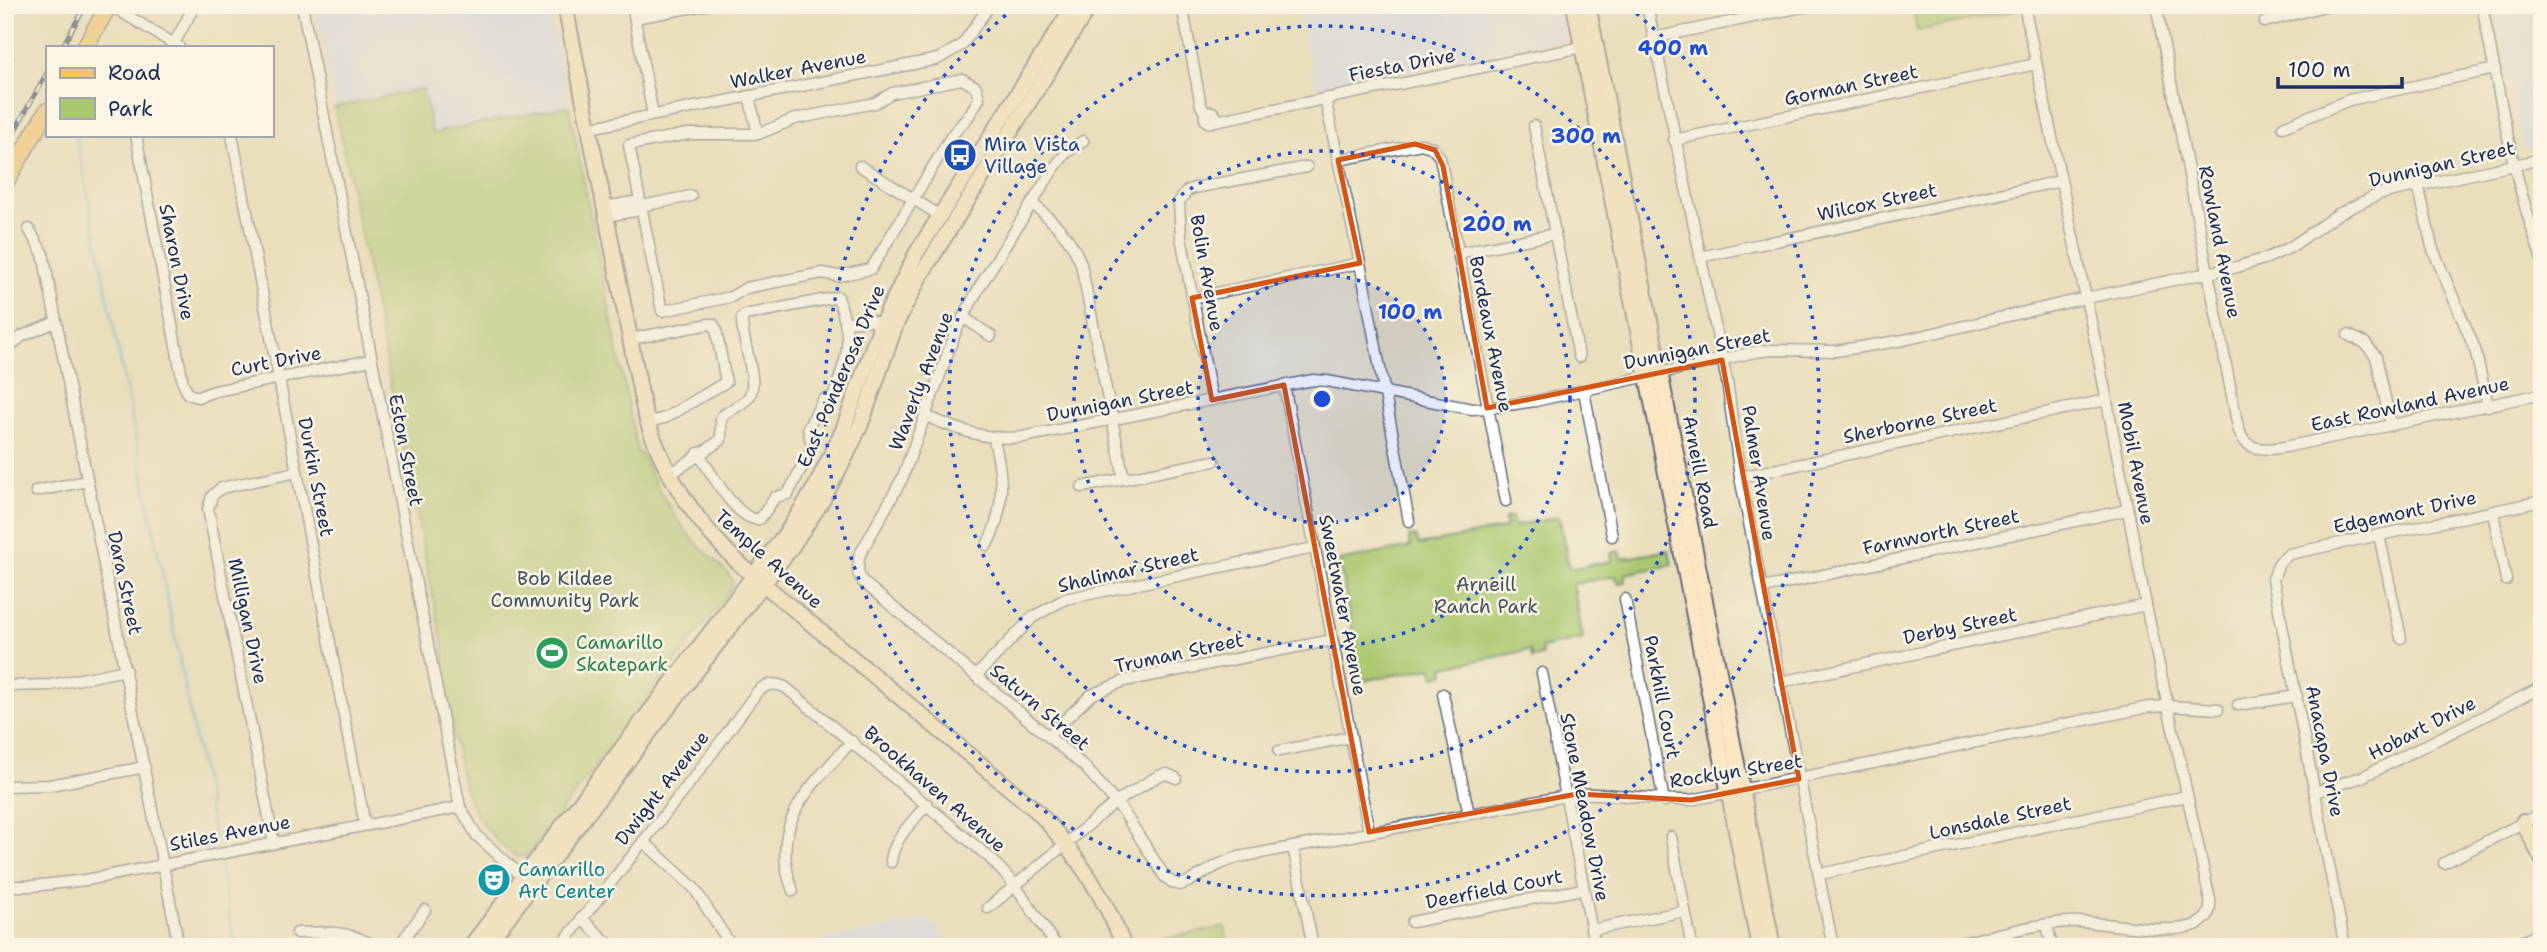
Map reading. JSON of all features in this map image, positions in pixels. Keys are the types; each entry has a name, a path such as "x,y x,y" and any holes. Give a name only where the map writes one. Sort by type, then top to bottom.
{"main road":[{"path":"86,46 110,5"},
{"name":"Temple Avenue","path":"565,5 648,422 669,475 689,508 710,534 758,579 1009,787 1066,843 1104,901 1124,947"},
{"name":"East Ponderosa Drive","path":"758,579 816,485 843,430 881,325 911,263 1074,5"},
{"name":"East Ponderosa Drive","path":"470,947 528,881 758,579 822,501 861,424 896,324 919,278 1090,5"},
{"name":"Arneill Road","path":"1574,5 1589,46 1654,375 1735,792 1759,947"},
{"name":"Arneill Road","path":"1588,5 1589,46"},
{"path":"5,183 46,113"},
{"name":"Arneill Road","path":"1735,792 1773,947"},
{"path":"2523,822 2542,859"},
{"name":"East Ponderosa Drive","path":"485,947 528,881"}],"street":[{"path":"110,5 175,46 195,5"},
{"name":"Eston Street","path":"302,5 460,807 477,836 528,881"},
{"path":"632,5 653,116"},
{"path":"635,18 705,5"},
{"name":"Walker Avenue","path":"589,128 945,57 962,45 990,5"},
{"name":"Fiesta Drive","path":"1182,5 1199,96 1210,118 1284,109 1325,98 1589,46"},
{"name":"Palmer Avenue","path":"1647,5 1722,360 1740,477 1833,947"},
{"path":"1653,38 1775,9 1812,5"},
{"name":"Mobil Avenue","path":"2024,5 2087,298 2146,605 2211,915 2207,926 2188,938 2162,940 2138,937 2088,922 2047,925"},
{"name":"Rowland Avenue","path":"2156,5 2242,437 2246,444 2261,450 2286,447"},
{"path":"2264,22 2328,5"},
{"path":"2482,5 2514,164 2529,225 2542,258"},
{"name":"Gorman Street","path":"1674,140 2036,64"},
{"path":"2283,127 2349,100 2495,69"},
{"path":"962,79 970,82 976,87 979,99 952,135 914,200 871,269 838,276 822,273 746,288 731,298 662,311 629,145 688,134 758,134 795,119 875,103 892,93 962,79"},
{"path":"748,96 758,134"},
{"path":"1325,98 1360,262 1409,521"},
{"path":"1534,126 1579,357"},
{"name":"Sharon Drive","path":"136,136 183,383 188,394"},
{"name":"Durkin Street","path":"232,136 365,825"},
{"name":"Waverly Avenue","path":"858,573 859,556 895,494 945,359 964,317 1062,158 1083,141"},
{"name":"Bordeaux Avenue","path":"1338,160 1415,144 1426,145 1435,150 1443,166 1506,501"},
{"name":"Dunnigan Street","path":"926,416 960,430 994,439 1045,434 1313,380 1472,409 1535,401 1770,350 1836,351 1904,340 2267,258 2291,247 2338,214 2379,194 2542,159"},
{"path":"860,166 939,215"},
{"name":"Bolin Avenue","path":"1212,400 1178,209 1182,196 1194,188 1307,167"},
{"name":"Wilcox Street","path":"1700,257 2061,181"},
{"path":"2418,184 2432,247 2475,349 2488,406"},
{"path":"605,212 633,202 642,206 691,196"},
{"path":"1033,204 1061,229 1077,254 1124,478"},
{"name":"Dara Street","path":"29,229 43,254 179,947"},
{"path":"1458,254 1555,234"},
{"path":"1192,299 1360,262"},
{"path":"669,475 698,453 721,440 721,417 751,394 753,383 742,318 745,315 838,297 847,322 849,351 833,397 823,400 808,428 812,447 788,494 775,497 760,519 750,519 736,508 698,453"},
{"path":"964,317 991,336"},
{"path":"847,322 870,320 881,325"},
{"path":"5,351 22,336 55,322"},
{"path":"630,338 709,324 713,324 716,329 726,382 665,418 648,422"},
{"path":"2348,335 2365,343 2376,357 2391,425"},
{"name":"Curt Drive","path":"188,394 198,397 215,391 371,360"},
{"name":"Sweetwater Avenue","path":"1284,385 1369,832"},
{"path":"1584,391 1612,536"},
{"name":"East Rowland Avenue","path":"2286,447 2542,394"},
{"name":"Sherborne Street","path":"1740,477 2107,400"},
{"path":"987,545 996,526 1002,502 1002,477 994,439"},
{"path":"1082,486 1214,461"},
{"name":"Milligan Drive","path":"274,842 208,509 212,496 221,488 297,472"},
{"path":"36,491 86,481"},
{"name":"Edgemont Drive","path":"2278,563 2290,554 2542,501"},
{"name":"Farnworth Street","path":"1763,588 2127,510"},
{"path":"2493,512 2506,580"},
{"path":"2379,535 2401,638"},
{"name":"Shalimar Street","path":"975,676 1033,617 1065,599 1314,548"},
{"name":"Anacapa Drive","path":"2278,563 2273,579 2345,947"},
{"name":"Saturn Street","path":"858,573 863,582 1049,735 1085,768 1116,802 1165,877 1180,884"},
{"name":"Parkhill Court","path":"1625,599 1664,801"},
{"name":"Derby Street","path":"1780,682 2146,605"},
{"name":"Truman Street","path":"1049,735 1091,695 1124,681 1332,640"},
{"path":"5,686 51,685 126,670"},
{"name":"Stone Meadow Drive","path":"1542,673 1595,947"},
{"name":"Brookhaven Avenue","path":"767,685 785,687 990,858 1016,885 1057,947"},
{"name":"Dwight Avenue","path":"560,947 580,918 699,771 740,713 757,692 767,685"},
{"name":"Hobart Drive","path":"2315,792 2361,778 2542,687"},
{"path":"1443,694 1469,814"},
{"path":"2238,705 2297,696"},
{"name":"Rocklyn Street","path":"1180,884 1230,860 1565,797 1604,794 1664,801 1691,800 2149,707 2218,709"},
{"path":"1279,751 1351,737"},
{"path":"793,891 784,860 789,824 802,799 852,741"},
{"path":"5,786 50,785 145,767"},
{"path":"988,908 1116,802 1158,776 1167,774 1176,778"},
{"name":"Lonsdale Street","path":"1819,874 2187,796"},
{"path":"891,862 896,842 927,804"},
{"name":"Stiles Avenue","path":"5,886 57,884 460,807"},
{"path":"2444,863 2542,813"},
{"path":"1671,837 1692,947"},
{"path":"643,841 689,883 709,909 732,947"},
{"path":"1293,847 1313,947"},
{"name":"Deerfield Court","path":"1412,922 1583,889"},
{"path":"398,947 425,910"},
{"path":"1591,930 1685,911"},
{"path":"580,918 612,947"},
{"path":"1945,947 2047,925 2052,947"},
{"path":"297,933 338,932 362,939 375,947"},
{"path":"2512,947 2542,932"}],"highlighted area":[{"path":"1415,144 1435,150 1443,166 1487,408 1722,360 1799,779 1691,800 1577,794 1369,832 1284,385 1212,400 1192,298 1360,263 1338,160"}],"shaded area":[{"path":"315,5 549,5 569,106 432,133 423,90 335,107"},
{"path":"1298,5 1564,5 1568,34 1560,40 1315,88"},
{"path":"2494,5 2542,5 2542,147 2527,150 2523,147"},
{"path":"929,919 952,947 789,947"}],"green space":[{"path":"1912,5 2013,5 2014,11 1917,31"},
{"name":"Bob Kildee Community Park","path":"423,89 432,133 569,106 638,454 642,454 665,500 687,532 733,581 730,591 526,857 515,856 496,840 478,818 464,788 443,684 444,651 335,107"},
{"name":"Arneill Ranch Park","path":"1512,517 1514,526 1559,517 1569,569 1612,561 1611,553 1620,551 1622,559 1669,550 1672,565 1625,574 1626,582 1618,583 1616,576 1573,584 1583,639 1541,648 1542,656 1532,658 1530,650 1444,667 1445,674 1434,676 1432,668 1362,681 1339,561 1410,547 1409,537 1416,536 1419,545 1506,528 1505,518"},
{"path":"1225,927 1229,947 1143,947 1141,943"}],"waterway":[{"path":"5,46 18,58"},
{"path":"76,136 215,840"},
{"path":"220,866 235,947"}],"railway":[{"path":"63,46 86,5"},
{"path":"5,148 46,75"}],"place":[{"name":"Mira Vista Village","path":"960,155"},
{"name":"Camarillo Skatepark","path":"552,653"},
{"name":"Camarillo Art Center","path":"494,880"}]}
